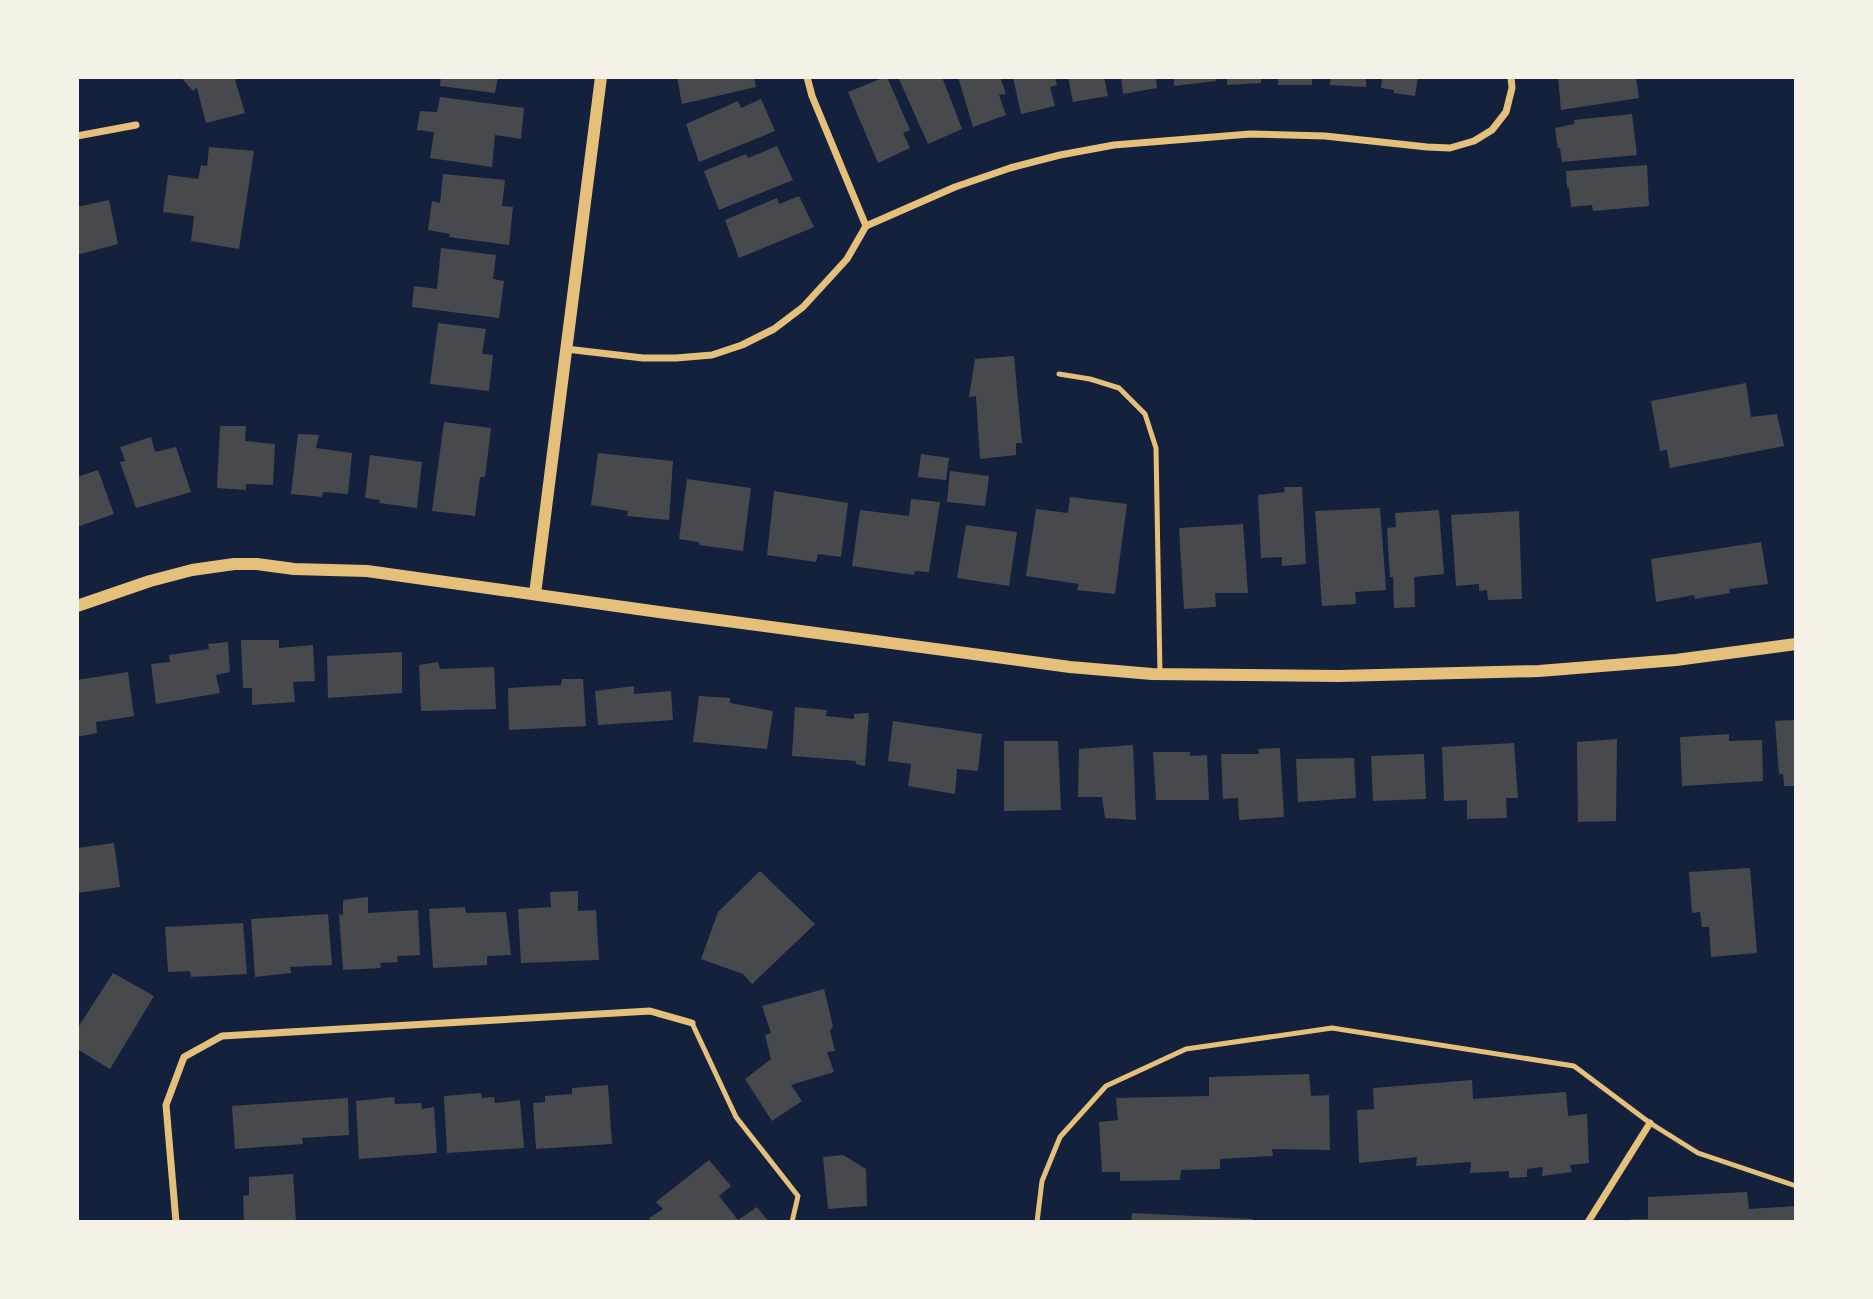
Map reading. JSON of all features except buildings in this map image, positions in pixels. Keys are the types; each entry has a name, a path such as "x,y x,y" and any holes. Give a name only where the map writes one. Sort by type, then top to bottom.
{"street":[{"path":"536,594 601,77"},
{"path":"807,77 812,96 866,226"},
{"path":"566,349 643,358 676,358 712,355 742,345 774,329 803,307 847,259 866,226 955,187 1060,155 1114,145 1250,134 1325,135 1450,148 1474,141 1492,130 1506,112 1512,88 1511,77"},
{"path":"77,136 136,125"},
{"path":"77,606 192,570 234,564 257,564 295,569 367,571 1070,667 1160,674 1339,676 1539,671 1676,660 1796,644"},
{"path":"176,1222 166,1105 184,1056 222,1036 650,1011 692,1023"},
{"path":"1588,1222 1650,1123"}],"lane":[{"path":"1059,374 1090,379 1119,388 1145,414 1156,448 1160,674"},
{"path":"692,1023 736,1117 798,1196 792,1222"},
{"path":"1037,1222 1042,1181 1060,1137 1106,1086 1186,1049 1332,1028 1574,1066 1650,1123 1698,1153 1796,1186"}]}
